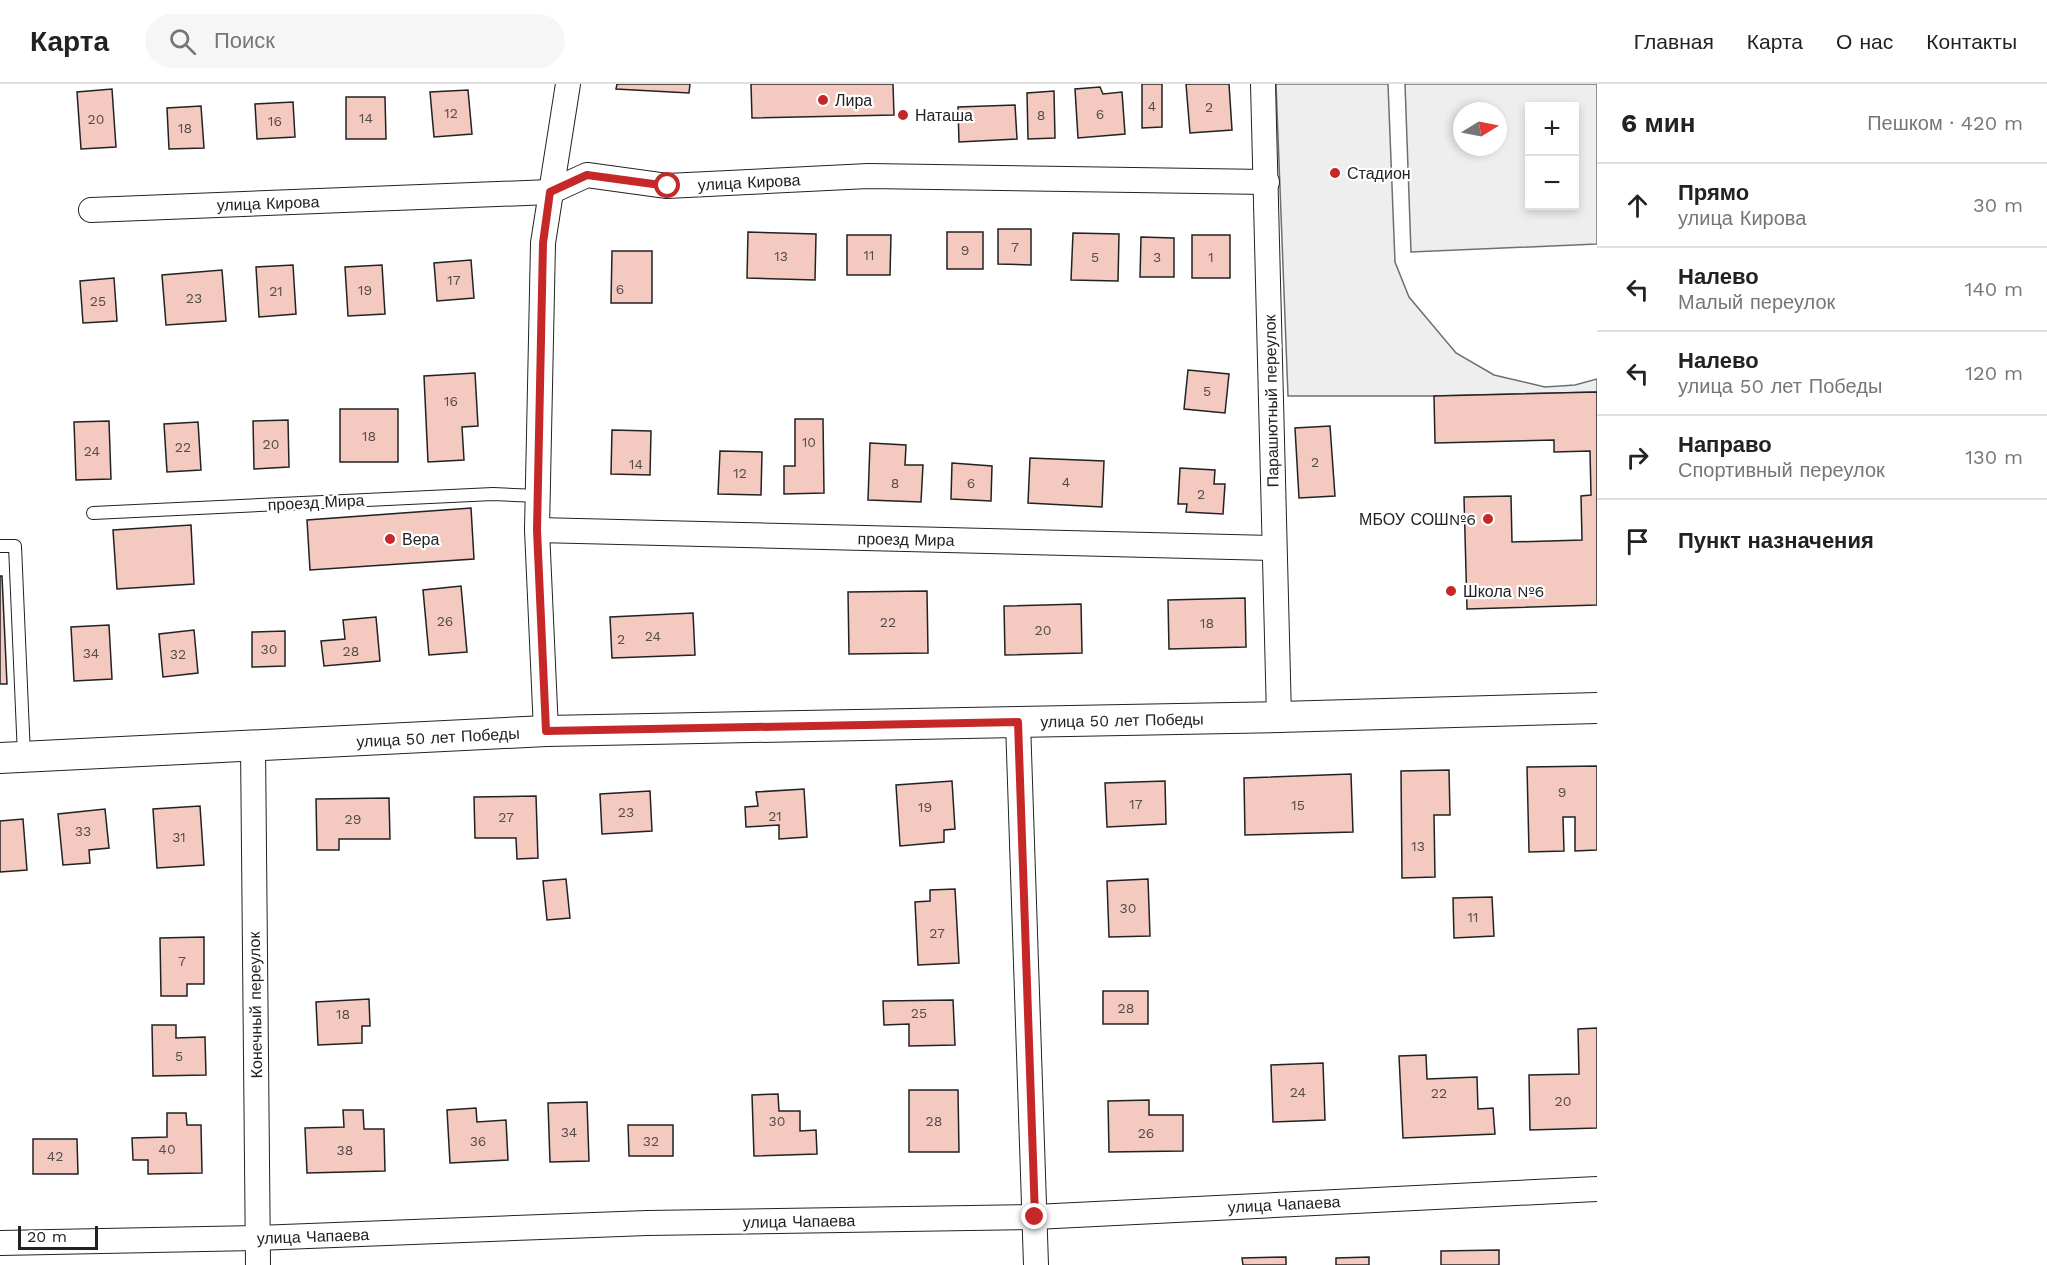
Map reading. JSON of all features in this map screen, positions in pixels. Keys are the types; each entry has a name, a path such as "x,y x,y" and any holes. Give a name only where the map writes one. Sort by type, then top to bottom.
{"street":[{"path":"546,731 537,530 543,243 568,84"},
{"name":"Парашютный переулок","path":"1263,84 1279,717"},
{"name":"улица Кирова","path":"91,210 550,192 587,175 668,186 868,176 1267,182"},
{"name":"проезд Мира","path":"537,530 1274,548"},
{"name":"улица 50 лет Победы","path":"12,757 546,731 1279,717 1597,708"},
{"path":"1018,722 1036,1265"},
{"name":"Конечный переулок","path":"253,746 258,1265"},
{"name":"улица Чапаева","path":"0,1243 257,1238 646,1223 1035,1217 1597,1189"}],"lane":[{"name":"проезд Мира","path":"93,513 481,494 539,495"},
{"path":"0,546 15,546 12,757"}],"shaded area":[{"name":"Стадион","path":"1276,84 1388,84 1395,262 1409,297 1456,353 1494,375 1545,387 1575,385 1597,379 1597,392 1434,396 1288,396"},
{"path":"1405,84 1597,84 1597,244 1411,252"}],"building":[{"path":"617,84 690,84 689,93 616,89"},
{"name":"Лира","path":"751,84 893,84 894,115 752,118"},
{"path":"1142,84 1162,84 1162,127 1142,128"},
{"path":"1186,84 1229,84 1232,130 1190,133"},
{"path":"1100,87 1103,94 1122,92 1125,134 1078,138 1075,89"},
{"path":"112,89 116,147 81,149 77,92"},
{"path":"468,90 472,134 434,137 430,92"},
{"path":"1054,91 1055,138 1028,139 1027,93"},
{"path":"346,97 385,97 386,139 346,139"},
{"path":"293,102 295,137 257,139 255,104"},
{"path":"1015,105 1017,139 959,142 958,107"},
{"path":"201,106 204,148 169,149 167,108"},
{"path":"998,229 1031,229 1031,265 998,264"},
{"path":"748,232 816,234 815,280 747,278"},
{"path":"947,232 983,232 983,269 947,269"},
{"path":"1073,233 1119,234 1118,281 1071,280"},
{"path":"847,235 891,235 890,275 847,275"},
{"path":"1192,235 1230,235 1230,278 1192,278"},
{"path":"1141,237 1174,238 1174,277 1140,277"},
{"path":"612,251 652,251 652,303 611,303"},
{"path":"471,260 474,298 437,301 434,263"},
{"path":"293,265 296,314 259,317 256,267"},
{"path":"382,265 385,314 348,316 345,267"},
{"path":"222,270 226,321 166,325 162,275"},
{"path":"114,278 117,321 83,323 80,281"},
{"path":"1188,370 1229,374 1225,413 1184,409"},
{"path":"475,373 478,426 462,427 464,460 428,462 424,376"},
{"name":"МБОУ СОШ№6","path":"1597,392 1597,605 1467,609 1464,497 1511,496 1512,542 1582,540 1581,496 1591,495 1590,451 1554,452 1554,440 1435,443 1434,396"},
{"path":"340,409 398,409 398,462 340,462"},
{"path":"795,419 823,419 824,493 784,494 784,466 795,466"},
{"path":"288,420 289,467 254,469 253,421"},
{"path":"109,421 111,479 76,480 74,422"},
{"path":"198,422 201,470 167,472 164,424"},
{"path":"1330,426 1335,496 1299,498 1295,428"},
{"path":"612,430 651,431 650,475 611,474"},
{"path":"870,443 906,445 905,465 923,465 921,502 868,500"},
{"path":"720,451 762,452 761,495 718,494"},
{"path":"1030,458 1104,461 1102,507 1028,503"},
{"path":"952,463 992,466 991,501 951,499"},
{"path":"1180,468 1215,470 1214,484 1225,484 1223,514 1186,512 1187,504 1178,504"},
{"name":"Вера","path":"471,508 474,559 310,570 307,520"},
{"path":"191,525 194,584 117,589 113,530"},
{"path":"0,576 2,576 7,684 0,684"},
{"path":"461,586 467,652 429,655 423,590"},
{"path":"927,591 928,653 849,654 848,592"},
{"path":"1245,598 1246,647 1169,649 1168,600"},
{"path":"1081,604 1082,653 1005,655 1004,606"},
{"path":"693,613 695,655 612,658 610,617"},
{"path":"376,617 380,661 324,666 321,641 345,639 343,620"},
{"path":"109,625 112,679 74,681 71,627"},
{"path":"194,630 198,673 163,677 159,634"},
{"path":"285,631 285,666 252,667 252,632"},
{"path":"1597,766 1597,850 1575,851 1575,817 1563,817 1564,851 1529,852 1527,767"},
{"path":"1449,770 1450,815 1434,815 1435,877 1402,878 1401,771"},
{"path":"1351,774 1353,832 1245,835 1244,778"},
{"path":"952,781 955,829 944,830 944,842 900,846 896,785"},
{"path":"1165,781 1166,824 1107,827 1105,783"},
{"path":"804,789 807,837 779,839 779,825 746,827 745,807 758,806 756,792"},
{"path":"650,791 652,831 602,834 600,794"},
{"path":"536,796 538,858 517,859 516,838 475,838 474,797"},
{"path":"389,798 390,839 339,839 339,850 317,850 316,799"},
{"path":"200,806 204,865 157,868 153,809"},
{"path":"105,809 109,848 89,850 90,863 63,865 58,814"},
{"path":"23,819 27,870 0,872 0,821"},
{"path":"566,879 570,918 547,920 543,881"},
{"path":"1148,879 1150,936 1109,937 1107,881"},
{"path":"955,889 959,963 918,965 915,902 930,901 930,890"},
{"path":"1492,897 1494,936 1454,938 1453,898"},
{"path":"204,937 204,984 187,984 187,996 161,996 160,938"},
{"path":"1103,991 1148,991 1148,1024 1103,1024"},
{"path":"369,999 370,1026 362,1026 362,1043 318,1045 316,1002"},
{"path":"953,1000 955,1045 909,1046 909,1024 884,1025 883,1001"},
{"path":"152,1025 176,1025 176,1038 205,1037 206,1075 153,1076"},
{"path":"1597,1028 1597,1128 1530,1130 1529,1075 1579,1074 1578,1029"},
{"path":"1426,1055 1427,1079 1477,1077 1478,1109 1493,1108 1495,1134 1403,1138 1399,1056"},
{"path":"1323,1063 1325,1120 1273,1122 1271,1065"},
{"path":"909,1090 958,1090 959,1152 909,1152"},
{"path":"778,1094 779,1111 800,1111 800,1131 816,1130 817,1154 754,1156 752,1095"},
{"path":"1149,1100 1149,1115 1183,1115 1183,1151 1109,1152 1108,1101"},
{"path":"587,1102 589,1161 550,1162 548,1103"},
{"path":"476,1108 477,1122 506,1120 508,1160 450,1163 447,1110"},
{"path":"343,1110 363,1110 364,1129 384,1129 385,1171 307,1173 305,1128 344,1127"},
{"path":"167,1113 186,1113 187,1125 201,1125 202,1173 148,1174 148,1160 133,1160 132,1138 167,1137"},
{"path":"628,1125 673,1125 673,1156 629,1156"},
{"path":"33,1139 77,1139 78,1174 33,1174"},
{"path":"1499,1250 1499,1265 1441,1265 1441,1251"},
{"path":"1286,1257 1286,1265 1243,1265 1242,1258"},
{"path":"1369,1257 1369,1265 1336,1265 1336,1258"}],"place":[{"name":"Лира","path":"823,100"},
{"name":"Наташа","path":"903,115"},
{"name":"Стадион","path":"1335,173"},
{"name":"МБОУ СОШ№6","path":"1488,519"},
{"name":"Вера","path":"390,539"},
{"name":"Школа №6","path":"1451,591"}],"route":[{"path":"668,186 587,175 550,192 543,243 537,530 546,731 1018,722 1035,1217"}]}
